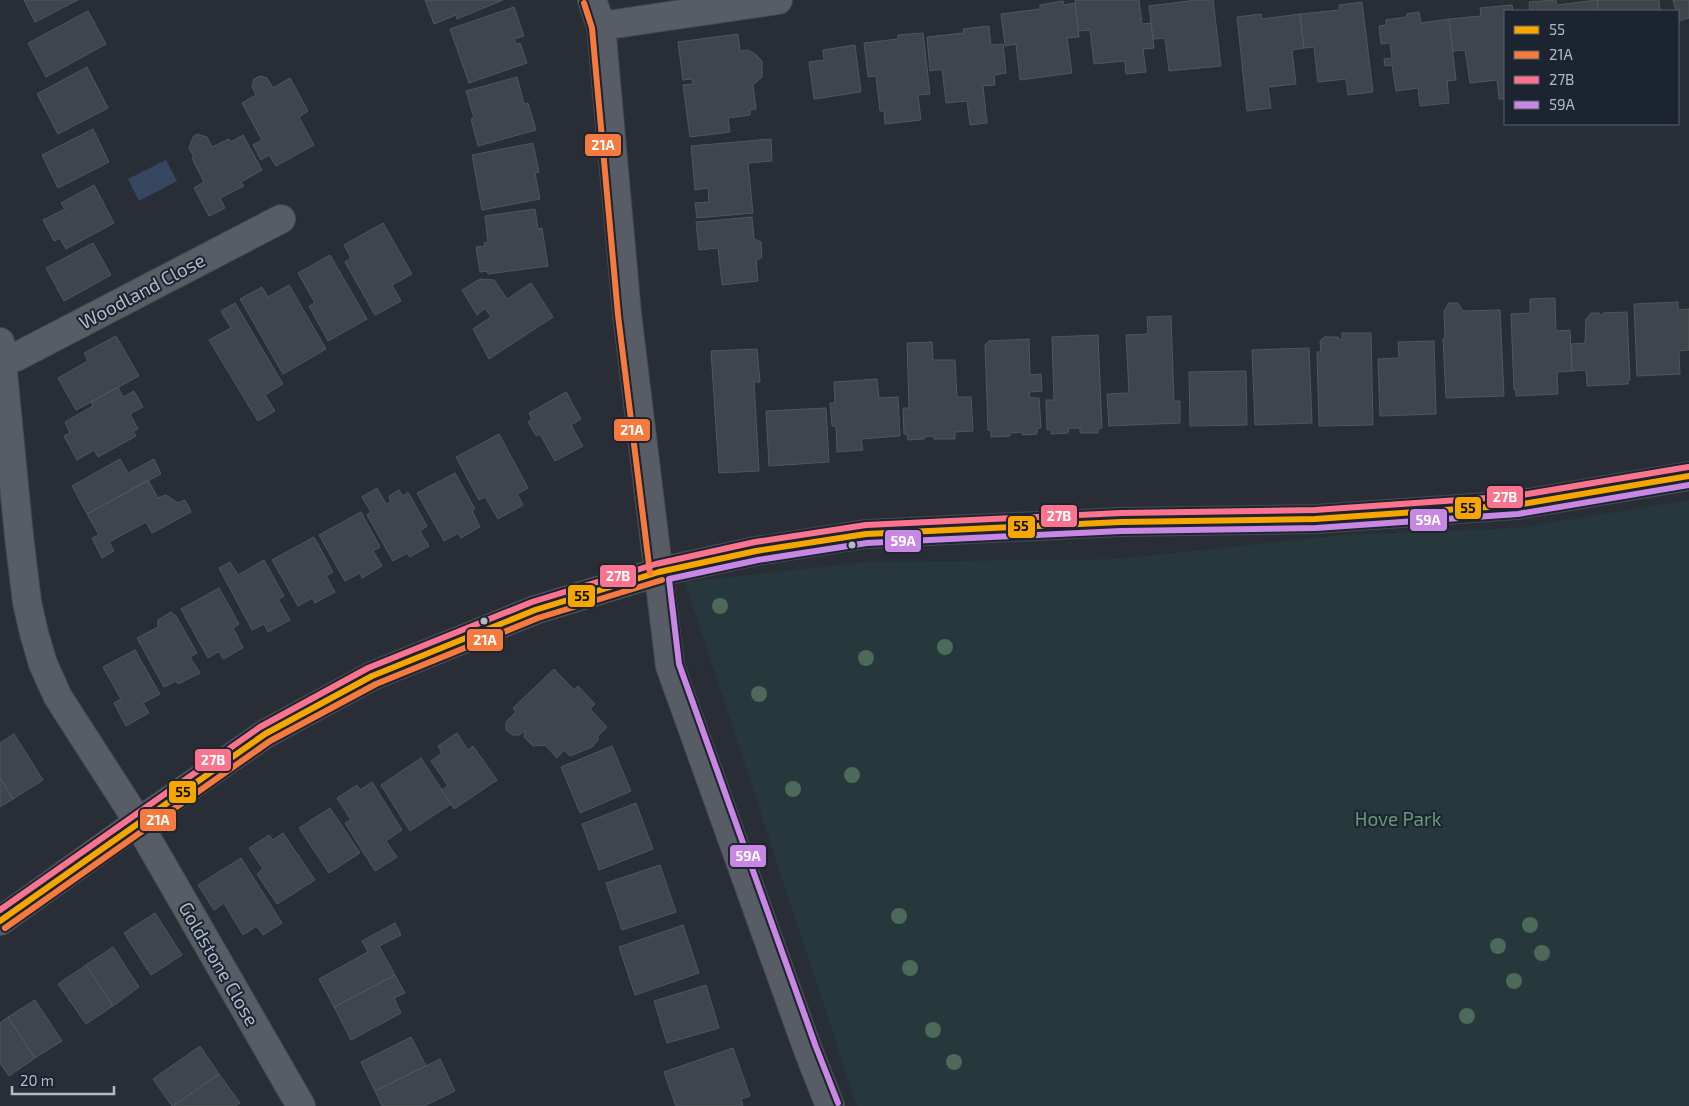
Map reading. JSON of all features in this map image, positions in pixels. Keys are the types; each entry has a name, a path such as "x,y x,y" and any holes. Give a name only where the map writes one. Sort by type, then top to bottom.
{"street":[{"path":"592,0 601,26 627,314 670,666 808,1050 830,1106"},
{"path":"601,26 778,0"},
{"name":"Woodland Close","path":"1,351 16,357 282,219"},
{"name":"Goldstone Close","path":"1,351 27,602 43,664 58,697 138,823 301,1106"},
{"path":"0,921 265,734 372,676 535,610 659,572 756,551 866,534 1121,522 1315,519 1517,505 1689,476"}],"green space":[{"name":"Hove Park","path":"1689,500 1689,1106 857,1106 685,582 867,562 1117,559 1343,535 1518,528"}],"water":[{"path":"166,160 177,181 139,201 128,179"}],"building":[{"path":"24,0 78,0 35,22"},
{"path":"425,0 503,0 457,19 456,15 434,24"},
{"path":"1075,0 1139,0 1142,24 1151,23 1154,48 1143,49 1146,72 1126,74 1125,61 1094,64 1090,30 1078,31"},
{"path":"1188,0 1213,0 1221,66 1169,71 1165,38 1153,39 1149,6"},
{"path":"1556,0 1557,5 1597,0 1598,10 1530,10 1529,2"},
{"path":"1597,0 1659,0 1660,10 1598,10"},
{"path":"1673,0 1689,0 1689,18 1679,21 1679,10 1676,10"},
{"path":"1063,1 1064,5 1075,3 1079,37 1067,38 1072,73 1020,80 1016,44 1005,46 1001,14 1040,9 1040,5"},
{"path":"1362,2 1373,92 1348,95 1346,79 1318,82 1314,47 1304,48 1300,14 1339,10 1339,5"},
{"path":"1512,5 1513,10 1504,10 1504,99 1499,99 1497,80 1470,83 1465,50 1453,51 1449,19 1481,16 1480,8"},
{"path":"514,7 524,36 514,39 516,44 520,43 527,63 469,83 450,29"},
{"path":"88,11 106,44 46,77 28,43"},
{"path":"1419,12 1421,23 1449,19 1456,80 1447,81 1449,103 1420,106 1418,88 1396,91 1392,65 1385,66 1384,59 1392,58 1390,43 1381,44 1379,26 1386,25 1386,20 1406,17 1407,14"},
{"path":"1261,14 1262,19 1300,14 1304,48 1292,50 1296,84 1268,87 1271,108 1247,111 1237,17"},
{"path":"989,26 991,45 1003,44 1006,73 994,75 995,85 983,86 987,123 970,125 967,101 946,103 942,69 930,71 927,37 964,33 963,29"},
{"path":"923,33 930,94 918,95 921,120 885,124 884,111 880,111 876,76 868,77 864,43 898,39 898,35"},
{"path":"738,34 740,51 747,50 754,53 762,61 762,77 753,85 756,109 750,110 750,115 728,118 730,132 690,137 683,85 693,84 692,79 683,80 678,42"},
{"path":"855,45 861,92 814,99 809,62 824,60 823,50"},
{"path":"87,67 108,108 58,134 37,94"},
{"path":"260,76 267,78 273,88 290,78 308,111 299,117 314,145 276,166 269,155 261,160 253,145 262,140 242,103 256,95 252,87 254,79"},
{"path":"517,77 524,104 528,103 536,130 478,146 471,119 474,118 466,91"},
{"path":"93,129 109,162 58,188 42,155"},
{"path":"197,134 207,137 212,147 229,139 231,142 243,135 262,170 241,182 244,186 220,198 225,208 209,216 194,188 204,182 189,148 193,137"},
{"path":"771,139 772,161 748,163 753,213 697,218 695,203 709,202 708,188 695,190 691,146"},
{"path":"533,143 539,172 535,173 540,199 482,210 472,155"},
{"path":"94,185 114,223 66,249 60,238 54,241 43,220 65,209 61,203"},
{"path":"535,209 538,229 542,228 548,266 488,274 487,271 480,272 476,247 485,246 484,243 488,242 485,216"},
{"path":"752,217 754,239 761,242 762,257 756,261 758,281 722,285 718,248 699,250 696,222"},
{"path":"383,223 412,274 392,285 401,301 375,315 345,262 351,258 344,245"},
{"path":"93,243 111,275 64,301 46,268"},
{"path":"330,255 367,319 328,341 309,306 315,303 298,273"},
{"path":"480,279 494,280 507,299 531,283 553,317 489,359 473,329 491,317 485,308 477,315 462,290"},
{"path":"289,285 326,349 283,374 240,299 262,287 268,297"},
{"path":"1555,298 1556,331 1570,330 1572,371 1557,372 1558,394 1516,396 1516,389 1514,390 1511,314 1530,313 1530,299"},
{"path":"1678,302 1678,310 1689,309 1689,350 1679,351 1680,374 1637,376 1634,304"},
{"path":"235,303 283,384 265,395 275,411 258,421 209,340 231,328 221,311"},
{"path":"1449,303 1458,303 1463,311 1500,310 1504,396 1446,398 1443,339 1445,338 1444,311"},
{"path":"1627,312 1630,380 1628,380 1628,384 1587,386 1586,370 1572,371 1571,344 1585,343 1586,319 1591,313 1599,313 1603,317 1603,313"},
{"path":"1171,316 1174,401 1180,401 1180,423 1109,426 1107,394 1129,393 1126,335 1148,334 1147,317"},
{"path":"1342,333 1371,333 1373,425 1319,426 1317,352 1321,352 1320,341 1324,337 1338,337 1342,341"},
{"path":"1098,335 1102,428 1098,429 1098,433 1080,433 1080,428 1069,428 1068,433 1051,434 1051,429 1047,430 1046,400 1054,400 1052,337"},
{"path":"116,336 139,376 76,410 58,378 88,361 84,353"},
{"path":"1029,339 1030,375 1041,374 1042,391 1029,392 1030,398 1039,398 1041,428 1037,429 1037,434 1022,435 1022,432 1010,433 1010,436 991,437 991,430 988,430 985,345 989,341"},
{"path":"1434,341 1436,414 1380,416 1378,359 1399,358 1398,342"},
{"path":"932,342 933,360 955,360 957,397 971,397 973,431 955,432 955,439 934,439 934,436 908,440 907,434 904,434 903,408 909,408 907,343"},
{"path":"1309,348 1312,423 1255,425 1252,350"},
{"path":"757,349 760,382 754,382 759,471 719,473 711,351"},
{"path":"1246,371 1247,425 1190,426 1189,372"},
{"path":"877,379 879,398 898,397 900,436 861,439 863,450 837,452 836,426 832,426 830,403 835,403 834,382"},
{"path":"118,387 123,397 134,391 143,407 130,414 138,429 133,431 136,436 98,457 94,450 77,460 64,436 70,433 65,422 93,406 91,402"},
{"path":"566,392 581,419 571,425 583,446 555,461 540,434 536,436 528,422 532,419 529,413"},
{"path":"826,408 829,462 769,466 766,411"},
{"path":"499,434 528,488 517,494 523,505 498,519 485,497 479,500 456,457"},
{"path":"120,459 128,473 154,459 161,474 87,514 72,486"},
{"path":"455,473 475,509 472,511 480,527 461,538 458,533 444,541 417,493"},
{"path":"148,480 158,498 166,495 178,503 185,500 191,512 152,533 146,522 109,542 114,551 102,558 92,538 99,535 87,514"},
{"path":"377,488 386,504 391,502 389,496 399,490 403,496 408,492 427,526 420,531 429,546 410,557 407,553 393,561 367,515 371,512 362,497"},
{"path":"361,512 380,547 373,551 382,566 362,578 360,573 345,581 319,535"},
{"path":"314,537 333,572 326,576 335,592 315,603 312,598 298,606 272,560"},
{"path":"264,560 284,596 278,599 290,620 268,632 264,624 252,630 219,568 230,562 238,575"},
{"path":"219,588 239,624 233,628 243,648 223,659 219,651 208,658 181,609"},
{"path":"171,612 176,616 197,653 190,657 200,673 178,684 176,681 164,687 137,638 158,627 158,620"},
{"path":"135,650 160,694 143,703 149,713 126,726 114,703 121,699 103,667"},
{"path":"554,669 574,690 578,686 595,704 590,709 607,727 597,737 599,739 592,747 570,756 564,750 557,758 545,745 533,746 524,737 525,730 520,735 512,735 506,730 506,722 516,712 513,708"},
{"path":"457,733 468,750 473,746 497,780 454,809 442,790 448,786 431,761 442,753 438,746"},
{"path":"14,734 43,780 13,799 0,778 0,743"},
{"path":"612,746 631,791 580,813 561,767"},
{"path":"421,758 451,804 410,831 381,785"},
{"path":"0,778 13,799 0,807"},
{"path":"372,782 402,830 386,841 397,857 375,871 345,823 351,820 337,798 357,785 360,790"},
{"path":"636,803 653,849 599,870 582,824"},
{"path":"330,808 360,853 329,873 299,828"},
{"path":"283,833 315,880 277,904 257,874 263,869 249,848 269,835 273,840"},
{"path":"241,858 282,923 263,935 257,926 243,935 224,903 214,910 198,885"},
{"path":"660,865 676,912 622,930 606,883"},
{"path":"155,913 182,955 151,975 124,933"},
{"path":"395,923 401,935 379,946 395,975 334,1007 319,979 368,952 362,941"},
{"path":"683,925 699,973 635,995 619,947"},
{"path":"113,947 139,987 113,1006 86,965"},
{"path":"86,965 113,1006 86,1024 58,984"},
{"path":"395,975 405,993 394,998 401,1013 351,1040 334,1007"},
{"path":"706,985 719,1028 667,1043 654,1001"},
{"path":"35,1000 62,1041 35,1058 8,1017"},
{"path":"8,1017 35,1058 9,1076 0,1063 0,1023"},
{"path":"411,1037 426,1066 375,1091 361,1062"},
{"path":"200,1046 219,1074 172,1106 153,1079"},
{"path":"733,1048 750,1096 741,1099 743,1106 676,1106 664,1072"},
{"path":"440,1059 455,1091 424,1106 382,1106 375,1091"},
{"path":"219,1074 240,1103 235,1106 174,1106"}],"transit line":[{"name":"21A","path":"584,3 592,28 618,315 650,573"},
{"name":"27B","path":"0,910 260,727 368,668 532,602 656,564 755,542 866,525 1121,513 1315,510 1516,496 1688,467"},
{"name":"55","path":"0,921 265,734 372,676 535,610 659,572 756,551 866,534 1121,522 1315,519 1517,505 1689,476"},
{"name":"59A","path":"838,1103 816,1047 679,664 669,579 758,560 867,543 1121,531 1316,528 1518,514 1689,485"},
{"name":"21A","path":"5,928 270,741 376,684 538,618 662,580"}]}
